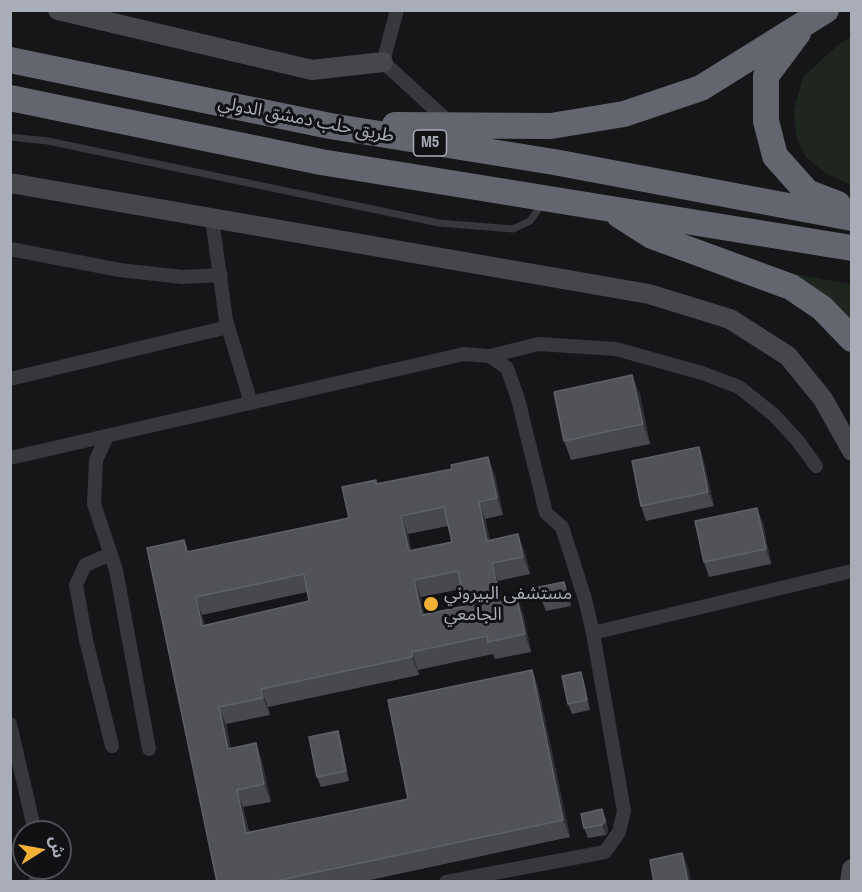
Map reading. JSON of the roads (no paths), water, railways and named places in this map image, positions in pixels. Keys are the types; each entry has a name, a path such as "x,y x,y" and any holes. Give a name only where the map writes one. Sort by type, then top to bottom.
{"highway":[{"path":"330,126 451,124 550,126 624,114 701,88 815,17"},
{"path":"815,17 766,76 766,121 775,156 807,192 852,209"},
{"name":"طريق حلب دمشق الدولي","path":"10,60 330,126 554,162 852,218"},
{"name":"طريق حلب دمشق الدولي","path":"10,98 321,162 852,249"},
{"path":"609,209 651,236 756,272 791,287 822,308 852,339"}],"street":[{"path":"58,10 312,70 383,62 451,124"},
{"path":"383,62 397,10"},
{"path":"10,183 650,294 730,320 788,356 823,399 852,451"},
{"path":"212,219 228,327 251,403"},
{"path":"10,249 120,270 182,277 220,275"},
{"path":"10,379 228,327"},
{"path":"10,458 464,354 490,356 538,344 616,349 702,373 739,387 774,415 798,441 816,466"},
{"path":"447,882 605,852 619,832 624,811 593,633 561,527 546,513 518,399 507,368 490,356"},
{"path":"108,436 96,460 94,504 116,570 149,749"},
{"path":"111,554 85,565 76,585 86,640 112,746"},
{"path":"593,633 852,571"},
{"path":"10,724 32,820"},
{"path":"850,882 852,869"}],"lane":[{"path":"10,137 48,141 439,223 513,228 530,221 546,199"}],"place":[{"name":"مستشفى البيروني الجامعي","path":"431,604"}]}
